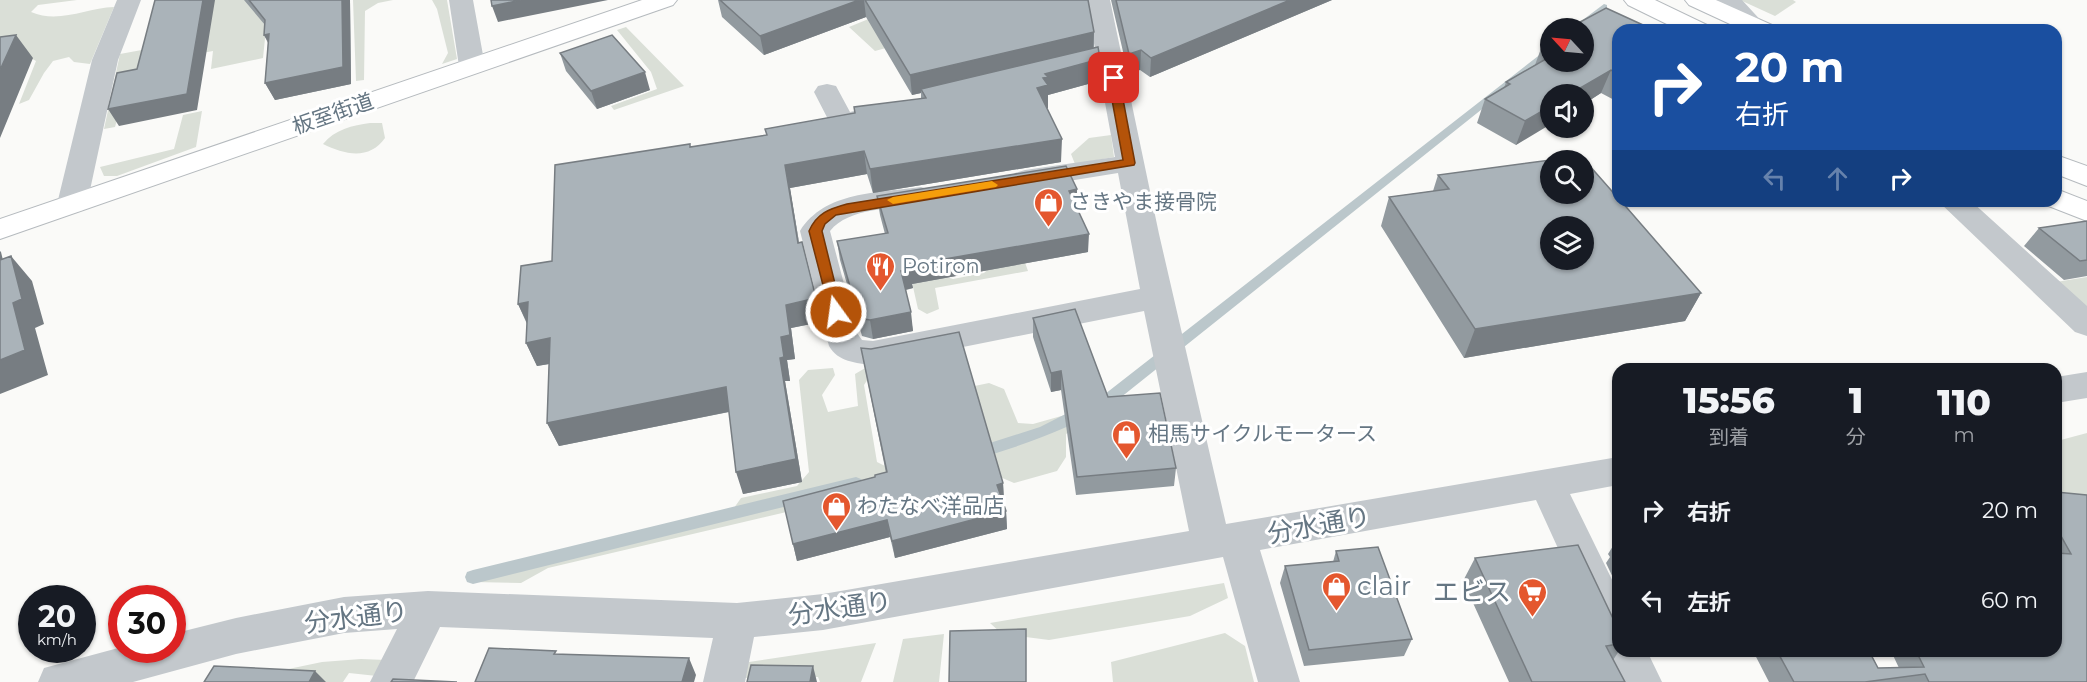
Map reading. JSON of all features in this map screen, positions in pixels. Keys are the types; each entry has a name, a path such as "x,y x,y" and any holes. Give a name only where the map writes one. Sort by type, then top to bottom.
{"main road":[{"name":"板室街道","path":"0,229 665,0"},
{"path":"1636,0 1686,24"},
{"path":"1697,0 1749,24"},
{"path":"2062,166 2087,177"},
{"path":"2062,201 2087,212"}],"street":[{"path":"72,204 105,60 129,0"},
{"path":"461,0 472,66"},
{"path":"1098,0 1098,60 1130,163 1157,297 1224,542 1279,682"},
{"path":"1729,0 1754,24"},
{"path":"827,92 840,119 848,120 904,106"},
{"path":"1000,183 1130,163"},
{"path":"953,191 847,208 832,213 819,222 815,231 840,333 846,346 857,351 873,353 1157,297"},
{"path":"1960,207 2087,324"},
{"path":"2062,389 2087,384"},
{"name":"分水通り","path":"59,682 269,630 344,615 428,609 737,621 823,612 1612,472"},
{"path":"1547,484 1612,621"},
{"path":"392,682 428,609"},
{"path":"724,682 737,621"},
{"path":"1629,657 1641,682"}],"shaded area":[{"path":"0,0 77,0 38,5 31,12 52,16 114,7 90,64 74,62 69,57 53,61 29,100 19,104 36,61 29,57 0,65"},
{"path":"212,0 269,0 263,58 211,69 213,51 148,63 126,88 115,127 104,129 120,54 158,47"},
{"path":"353,0 393,0 378,3 365,11 364,80 356,81"},
{"path":"432,0 447,0 457,59 442,64 448,53 437,9"},
{"path":"915,0 1058,0 875,51 849,27"},
{"path":"1740,0 1793,0 1796,2 1775,16"},
{"path":"626,27 684,86 614,110 611,106 657,89 651,72 617,30"},
{"path":"202,111 196,147 117,176 104,176 100,167 174,149 183,115"},
{"path":"370,123 382,123 385,138 372,150 348,153 323,144 344,129"},
{"path":"1111,135 1114,157 1075,164 1071,154 1089,138"},
{"path":"1005,206 1028,271 935,288 939,309 927,314 918,309 904,247 943,276 953,279 984,273 992,266"},
{"path":"2087,277 2087,308 2056,282"},
{"path":"867,367 872,373 864,385 877,462 893,470 960,389 989,383 1004,389 1018,423 1033,424 1072,413 1082,424 1066,434 1066,457 1057,471 1014,483 993,474 795,510 548,568 521,583 473,582 468,576 734,508 741,498 797,486 809,472 799,380 808,370 833,368 835,375 822,395 828,412 858,406 855,374"},
{"path":"2087,433 2087,506 2062,498 2062,440"},
{"path":"1224,583 1228,598 1190,616 1049,640 1002,634 990,623"},
{"path":"1225,633 1245,646 1254,682 1113,682 1111,662"},
{"path":"944,634 939,682 893,682 903,639"},
{"path":"876,643 861,682 820,682 818,677 740,678 749,662"},
{"path":"386,660 377,676 349,673 343,682 318,682 274,672 322,662"}],"building":[{"path":"155,0 203,0 187,94 108,109 117,73 137,69"},
{"path":"249,0 342,0 343,67 265,83 269,34 264,35 265,20"},
{"path":"491,0 521,0 492,6"},
{"path":"720,0 859,0 760,36"},
{"path":"865,0 1088,0 1094,32 910,75"},
{"path":"1116,0 1290,0 1151,58 1141,50 1129,54"},
{"path":"1606,8 1641,24 1612,24 1612,71 1587,84 1540,84 1540,112 1525,121 1485,99 1510,84 1506,82 1540,62 1540,72 1594,72 1594,18 1588,18"},
{"path":"16,35 0,70 0,37"},
{"path":"612,35 645,72 591,91 560,53"},
{"path":"1098,47 1100,59 1045,74 1048,77 1043,78 1048,85 1037,88 1062,139 870,169 864,151 785,165 798,243 802,242 816,298 786,305 790,335 781,337 784,357 780,358 796,459 736,472 726,387 547,423 550,338 526,343 528,302 518,304 521,266 552,261 555,165 690,144 690,147 767,135 765,129 855,113 854,107 926,98 921,89"},
{"path":"1540,161 1540,204 1594,204 1594,171 1612,191 1612,207 1626,207 1701,293 1475,329 1389,197 1449,189 1438,175"},
{"path":"1066,166 1077,189 1069,191 1089,234 910,265 911,270 901,271 911,312 870,320 859,318 837,241 888,233 877,196"},
{"path":"2087,221 2087,260 2080,261 2039,228"},
{"path":"11,256 22,299 13,303 25,350 0,360 0,260"},
{"path":"1075,309 1108,397 1160,393 1176,468 1077,477 1061,371 1051,373 1033,318"},
{"path":"959,332 1003,483 997,485 1006,511 892,541 887,520 793,544 783,501 887,472 861,348 871,349"},
{"path":"2062,493 2087,495 2087,682 1929,682 1925,674 1865,682 1794,682 1780,657 1872,657 1878,668 1924,667 1919,657 2062,657 2062,553 2071,554 2062,538"},
{"path":"1578,545 1612,616 1612,645 1606,646 1625,682 1532,682 1475,558"},
{"path":"1378,547 1412,639 1309,650 1285,566 1339,561 1336,551"},
{"path":"1026,629 1026,682 949,682 950,631"},
{"path":"489,648 556,651 554,654 689,658 682,682 475,682"},
{"path":"751,665 813,666 810,682 747,682"},
{"path":"214,666 315,671 309,682 204,682"},
{"path":"393,679 457,682 391,682"}],"waterway":[{"path":"1590,18 1604,7"},
{"path":"976,453 1045,431 1110,398 1540,58"},
{"path":"473,577 856,483"}],"slow traffic":[{"path":"893,200 992,185"}],"place":[{"name":"さきやま接骨院","path":"1049,228"},
{"name":"Potiron","path":"881,292"},
{"name":"相馬サイクルモータース","path":"1127,460"},
{"name":"わたなべ洋品店","path":"836,532"},
{"name":"clair","path":"1336,612"},
{"name":"エビス","path":"1532,618"}],"route":[{"path":"836,312 815,231 819,222 832,213 847,208 1130,163 1114,78"}]}
